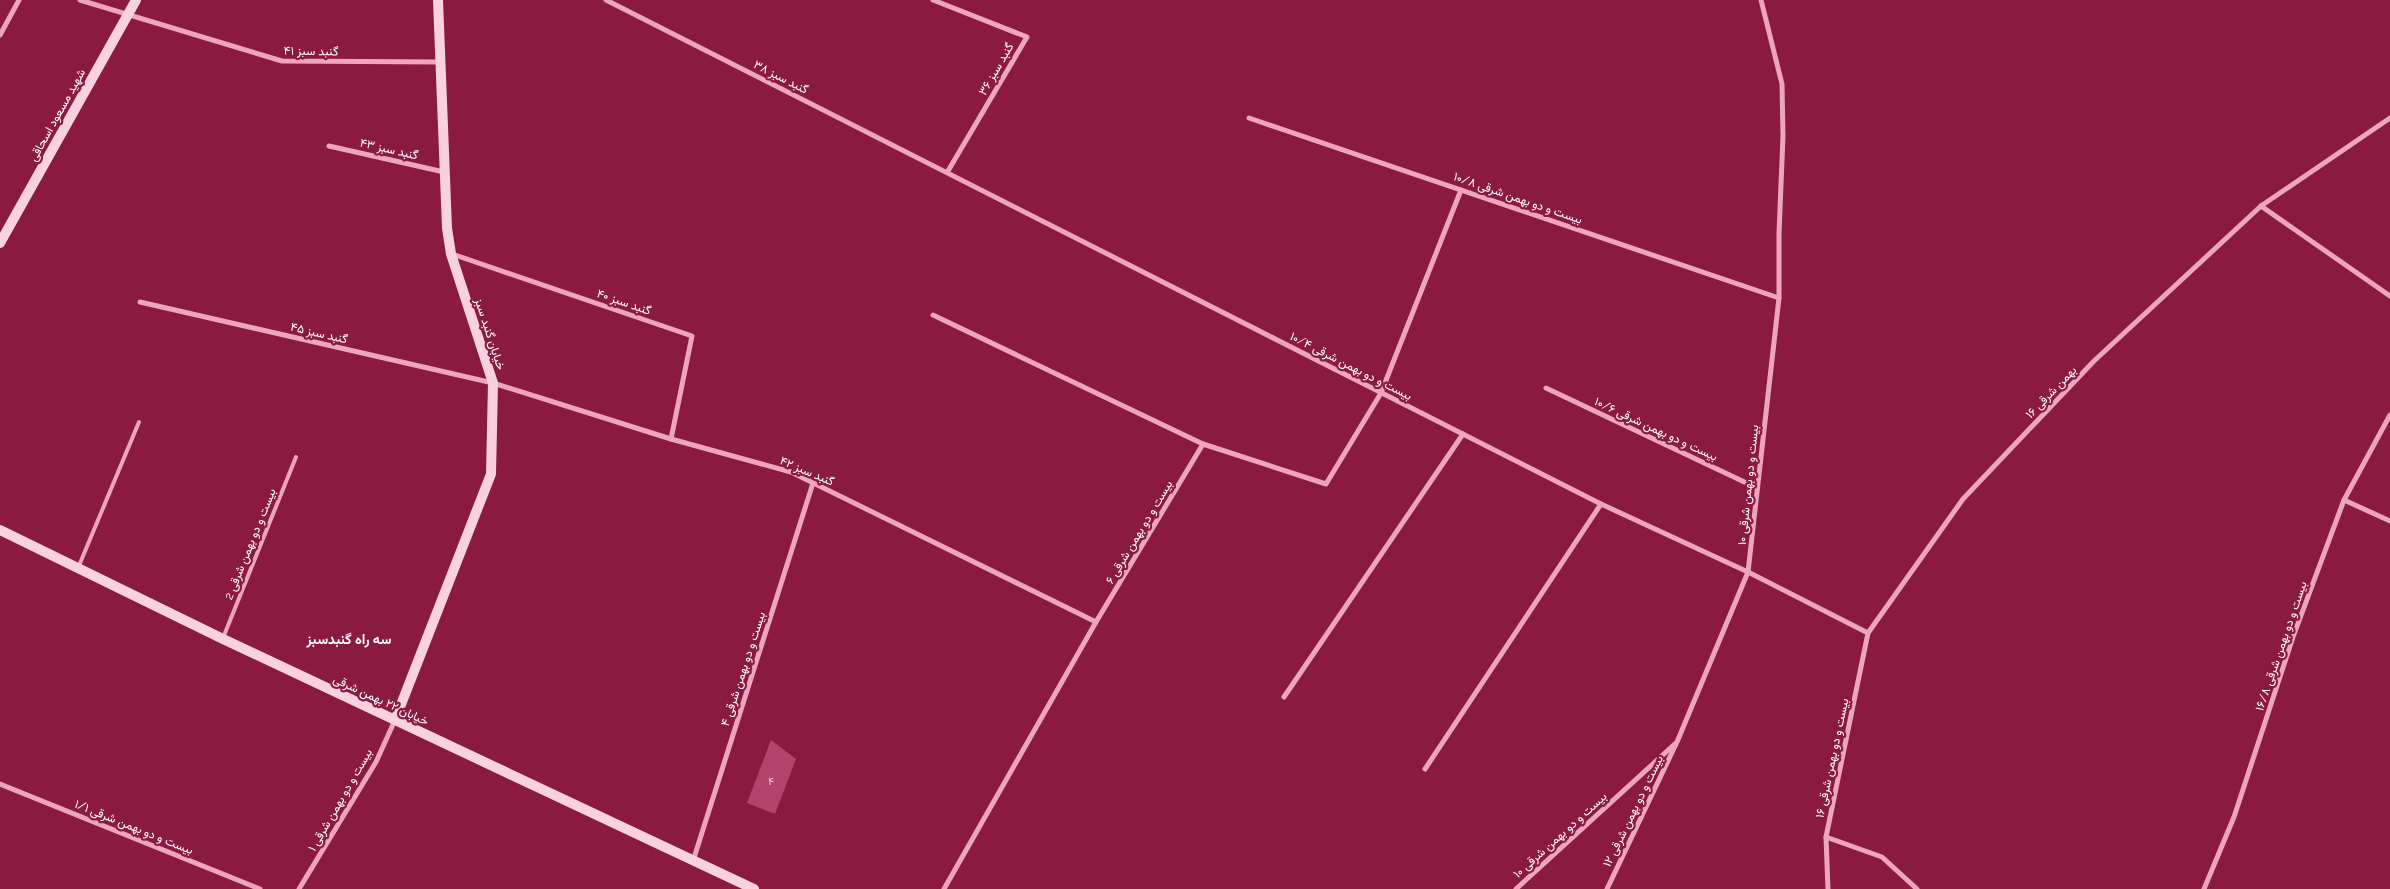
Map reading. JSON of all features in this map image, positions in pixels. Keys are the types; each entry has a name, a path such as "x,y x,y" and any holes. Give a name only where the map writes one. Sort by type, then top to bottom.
{"main road":[{"name":"شهید مسعود اسحاقی","path":"0,243 136,0"},
{"name":"خیابان گنبد سبز","path":"395,720 490,474 493,383 452,254 447,228 438,0"},
{"name":"خیابان ۲۲ بهمن شرقی","path":"0,530 223,639 754,889"}],"street":[{"path":"0,35 19,0"},
{"name":"گنبد سبز ۴۱","path":"80,0 282,61 440,62"},
{"name":"گنبد سبز ۳۸","path":"606,0 948,171"},
{"name":"گنبد سبز ۳۶","path":"933,0 1026,37 948,171"},
{"name":"بیست و دو بهمن شرقی ۱۰","path":"1516,889 1677,742 1748,572 1779,298 1779,233 1783,136 1782,84 1760,0"},
{"name":"بیست و دو بهمن شرقی ۱۰/۸","path":"1250,118 1779,298"},
{"name":"بهمن شرقی ۱۶","path":"1868,633 1963,499 2094,361 2261,206 2390,118"},
{"name":"گنبد سبز ۴۳","path":"329,146 445,172"},
{"name":"بیست و دو بهمن شرقی ۱۰/۴","path":"948,171 1601,504 1748,572"},
{"path":"933,315 1203,444 1326,484 1381,393 1461,190"},
{"path":"2261,206 2390,296"},
{"name":"گنبد سبز ۴۰","path":"452,254 692,336 671,439"},
{"name":"گنبد سبز ۴۵","path":"140,302 493,383"},
{"name":"گنبد سبز ۴۲","path":"493,383 671,439 791,472 1096,622"},
{"name":"بیست و دو بهمن شرقی ۱۰/۶","path":"1546,388 1757,488"},
{"name":"بیست و دو بهمن شرقی ۱۶/۸","path":"2204,889 2234,817 2293,637 2344,500 2390,415"},
{"path":"1284,697 1463,434"},
{"name":"بیست و دو بهمن شرقی ۶","path":"944,889 1096,622 1203,444"},
{"name":"بیست و دو بهمن شرقی ۴","path":"693,861 813,482"},
{"path":"2344,500 2390,521"},
{"path":"1425,770 1601,504"},
{"path":"1748,572 1868,633"},
{"name":"بیست و دو بهمن شرقی ۱۶","path":"1828,889 1826,837 1868,633"},
{"name":"بیست و دو بهمن شرقی ۱","path":"299,889 376,762 395,720"},
{"name":"بیست و دو بهمن شرقی ۱۲","path":"1607,889 1677,742"},
{"name":"بیست و دو بهمن شرقی ۱/۱","path":"0,784 260,889"},
{"path":"1826,837 1882,857 1918,889"}],"lane":[{"path":"78,569 139,422"},
{"name":"بیست و دو بهمن شرقی 2","path":"223,639 296,457"}],"building":[{"path":"771,740 796,759 775,814 747,803"}],"district":[{"name":"سه راه گنبدسبز","path":"349,639"}]}
